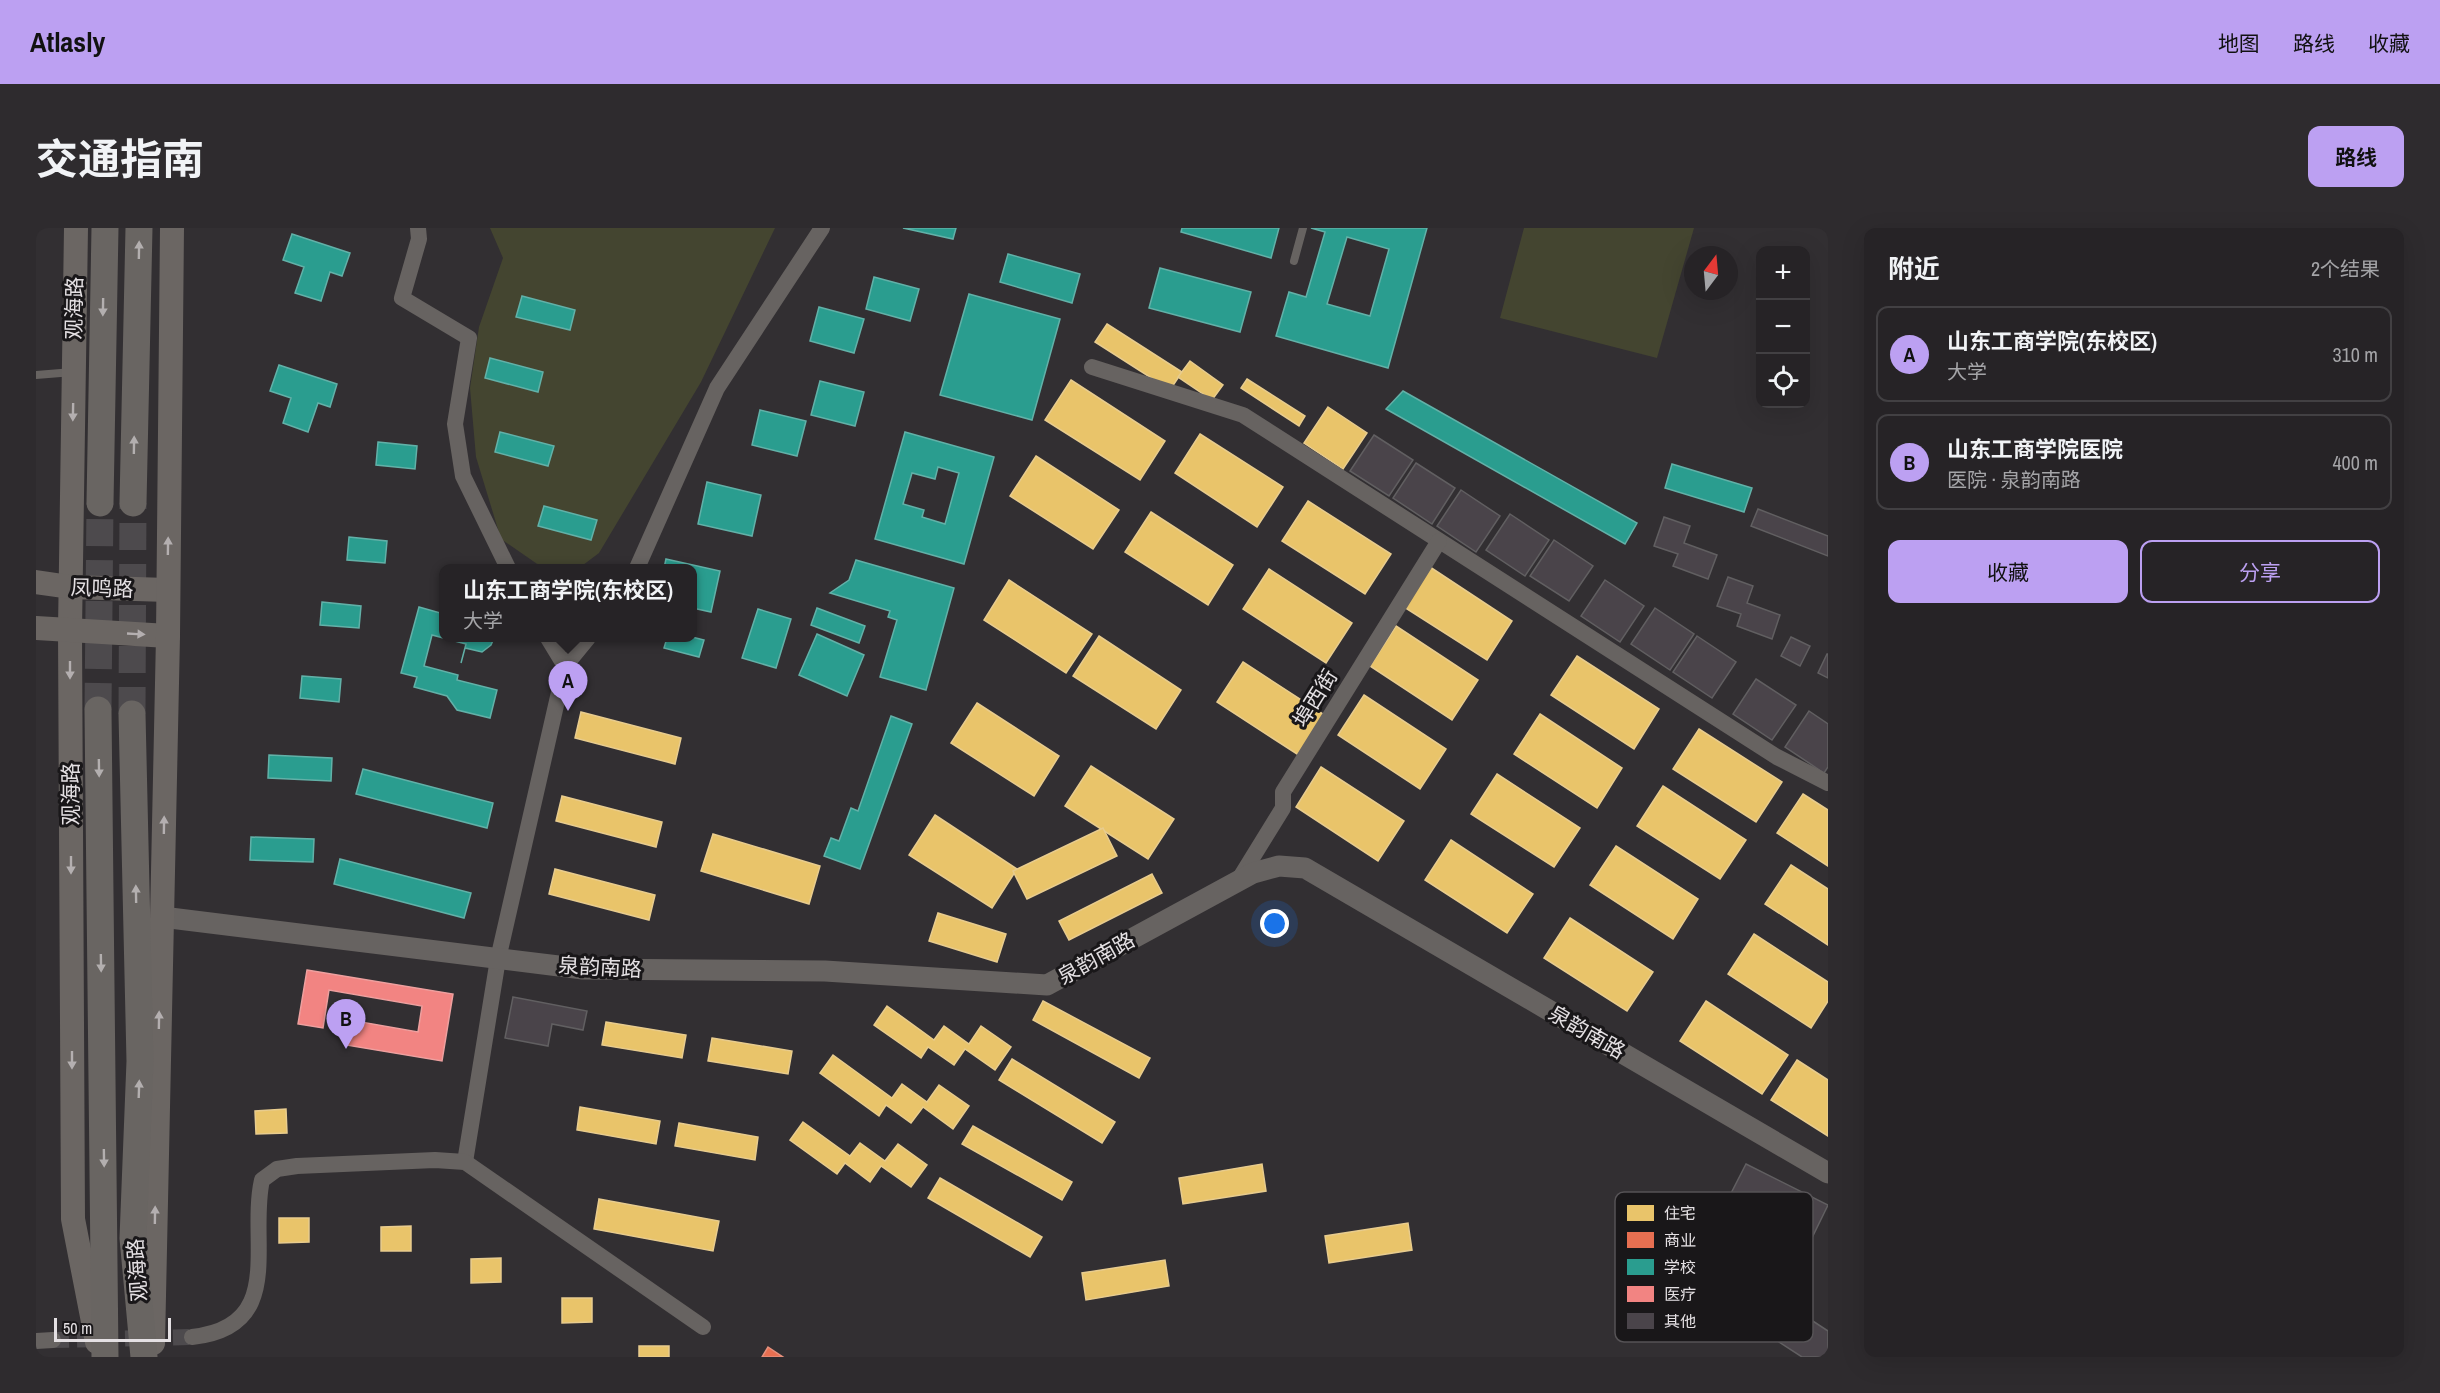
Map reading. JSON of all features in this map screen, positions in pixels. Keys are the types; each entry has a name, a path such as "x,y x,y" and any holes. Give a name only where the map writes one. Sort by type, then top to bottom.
{"main road":[{"name":"观海路","path":"76,228 69,630 73,1218 100,1357"},
{"name":"观海路","path":"100,503 105,228"},
{"path":"133,503 139,228"},
{"name":"观海路","path":"153,1357 168,636 172,228"},
{"name":"凤鸣路","path":"36,582 70,587 168,590"},
{"name":"凤鸣路","path":"36,628 168,636"},
{"name":"观海路","path":"98,710 105,1357"},
{"name":"观海路","path":"132,714 140,1061 133,1238 144,1357"}],"street":[{"path":"418,228 419,239 402,298 470,338 455,424 463,476 506,564"},
{"path":"639,564 717,387 822,228"},
{"path":"1092,367 1243,416 1777,757 1828,783"},
{"name":"埠西街","path":"1238,881 1282,808 1283,792 1439,541"},
{"path":"550,642 565,666"},
{"path":"465,1162 498,959 565,666 585,642"},
{"name":"泉韵南路","path":"162,917 583,969 825,971 1047,985 1253,873 1279,866 1305,868 1828,1173"},
{"path":"192,1336 208,1335 225,1327 244,1314 255,1298 259,1258 258,1195 262,1180 277,1169 297,1166 435,1160 465,1162 703,1328"},
{"path":"36,1341 53,1340"}],"lane":[{"path":"1294,261 1303,228"},
{"path":"36,375 73,372"}],"green space":[{"path":"490,228 775,228 701,382 599,553 584,564 537,564 501,539 476,457 470,388 479,327 503,258"},
{"path":"1524,228 1694,228 1689,246 1684,246 1684,263 1657,358 1500,318"}],"building: 住宅":[{"path":"1107,324 1182,372 1170,390 1095,342"},
{"path":"1190,361 1223,385 1212,400 1178,377"},
{"path":"1247,379 1305,416 1299,426 1241,388"},
{"path":"1071,380 1165,441 1140,480 1045,420"},
{"path":"1328,407 1367,433 1343,469 1304,443"},
{"path":"1200,434 1283,487 1257,527 1175,473"},
{"path":"1036,456 1119,510 1093,549 1010,496"},
{"path":"1308,501 1391,554 1365,594 1282,541"},
{"path":"1151,512 1233,565 1208,605 1125,552"},
{"path":"1430,567 1512,621 1487,660 1404,607"},
{"path":"1269,569 1352,623 1326,663 1243,609"},
{"path":"1009,580 1092,634 1066,673 984,620"},
{"path":"1396,626 1478,680 1452,720 1370,666"},
{"path":"1099,636 1181,690 1156,729 1073,676"},
{"path":"1577,656 1659,709 1634,749 1551,695"},
{"path":"1243,662 1326,716 1300,756 1217,702"},
{"path":"1364,695 1446,749 1420,789 1338,735"},
{"path":"977,703 1059,756 1034,796 951,743"},
{"path":"581,712 681,738 675,764 575,738"},
{"path":"1540,714 1622,768 1597,808 1514,754"},
{"path":"1699,729 1782,782 1756,822 1673,769"},
{"path":"1091,766 1174,819 1148,859 1065,806"},
{"path":"1321,767 1404,821 1378,861 1296,807"},
{"path":"1497,774 1580,828 1554,867 1471,814"},
{"path":"1663,786 1746,840 1720,879 1637,826"},
{"path":"1803,794 1828,810 1828,866 1777,833"},
{"path":"562,796 662,822 656,847 556,821"},
{"path":"935,815 1017,869 992,908 909,855"},
{"path":"1103,828 1117,856 1027,899 1013,871"},
{"path":"713,834 820,866 809,904 701,871"},
{"path":"1451,840 1533,894 1507,933 1425,880"},
{"path":"1616,846 1698,899 1673,939 1590,885"},
{"path":"1791,865 1828,889 1828,945 1765,904"},
{"path":"555,869 655,895 649,920 549,894"},
{"path":"1152,874 1162,893 1069,940 1059,921"},
{"path":"938,913 1006,934 997,962 929,941"},
{"path":"1570,918 1653,972 1627,1011 1544,958"},
{"path":"1754,934 1828,982 1828,1001 1811,1028 1728,974"},
{"path":"1043,1001 1150,1058 1139,1078 1033,1020"},
{"path":"1706,1001 1788,1055 1762,1094 1680,1041"},
{"path":"887,1006 934,1040 944,1026 969,1044 981,1026 1011,1047 995,1070 965,1049 954,1065 928,1047 921,1058 874,1025"},
{"path":"606,1022 686,1035 682,1058 602,1045"},
{"path":"712,1038 792,1051 788,1074 708,1061"},
{"path":"833,1055 892,1098 902,1084 927,1102 939,1085 969,1106 953,1129 923,1107 911,1123 886,1105 879,1116 820,1073"},
{"path":"1012,1059 1115,1122 1102,1143 999,1080"},
{"path":"1797,1060 1828,1080 1828,1136 1771,1100"},
{"path":"580,1107 660,1121 656,1144 577,1130"},
{"path":"286,1109 287,1133 256,1134 255,1111"},
{"path":"803,1122 850,1156 860,1143 885,1161 898,1144 927,1165 911,1187 881,1166 870,1182 845,1163 837,1174 790,1140"},
{"path":"679,1123 758,1137 755,1160 675,1146"},
{"path":"973,1126 1072,1182 1062,1200 962,1144"},
{"path":"1262,1164 1266,1191 1183,1204 1179,1178"},
{"path":"940,1178 1042,1237 1030,1257 928,1198"},
{"path":"599,1199 719,1221 713,1251 594,1229"},
{"path":"279,1218 309,1218 309,1242 279,1243"},
{"path":"1408,1223 1412,1250 1329,1263 1325,1236"},
{"path":"411,1226 411,1251 381,1251 381,1227"},
{"path":"501,1258 501,1282 471,1283 471,1259"},
{"path":"1165,1260 1169,1286 1086,1300 1082,1273"},
{"path":"562,1298 592,1298 592,1322 562,1323"},
{"path":"639,1346 669,1346 669,1357 639,1357"}],"building: 商业":[{"path":"768,1347 783,1357 762,1357"}],"building: 学校":[{"path":"903,228 956,228 953,239"},
{"path":"1182,228 1279,228 1271,258 1181,232"},
{"path":"1311,228 1427,228 1388,368 1276,336 1289,292 1306,297 1325,232","holes":["1347,237 1389,249 1370,316 1327,304"]},
{"path":"292,234 350,253 342,276 330,272 321,301 295,293 304,267 283,260"},
{"path":"1008,254 1080,274 1072,303 1000,282"},
{"path":"1160,268 1251,292 1240,332 1149,308"},
{"path":"874,277 919,289 910,321 866,309"},
{"path":"969,294 1060,319 1032,420 940,395"},
{"path":"522,296 575,310 570,330 516,317"},
{"path":"819,307 864,319 854,353 810,341"},
{"path":"490,358 543,372 538,392 485,378"},
{"path":"279,365 337,384 330,407 318,403 308,432 283,423 291,398 270,391"},
{"path":"820,381 864,392 855,426 811,415"},
{"path":"1403,391 1637,523 1625,544 1386,409"},
{"path":"760,410 806,421 797,456 752,445"},
{"path":"500,432 554,446 548,466 495,452"},
{"path":"905,432 994,457 964,564 875,539","holes":["938,467 959,473 945,524 922,517 924,510 903,504 912,473 935,479"]},
{"path":"378,442 417,446 415,469 376,465"},
{"path":"1672,464 1752,488 1744,512 1665,488"},
{"path":"707,482 761,495 752,536 698,524"},
{"path":"544,506 597,520 591,540 538,526"},
{"path":"349,537 387,541 385,563 347,560"},
{"path":"666,559 688,564 665,564"},
{"path":"856,560 954,588 926,690 880,677 897,620 888,617 890,611 830,593 849,580"},
{"path":"697,566 720,571 711,612 697,609"},
{"path":"322,602 361,606 359,628 320,625"},
{"path":"419,607 439,613 439,637 432,635 424,666 458,675 457,680 497,690 490,718 457,710 447,696 414,687 417,677 401,673"},
{"path":"817,608 865,626 859,643 811,625"},
{"path":"758,609 791,619 776,668 742,658"},
{"path":"817,634 864,655 847,696 799,675"},
{"path":"697,638 704,640 699,657 664,648 666,642 697,642"},
{"path":"458,642 492,642 482,652 465,648 461,663 466,644"},
{"path":"302,676 341,679 339,702 300,698"},
{"path":"891,716 912,724 860,869 824,856 831,838 839,841 851,808 858,811"},
{"path":"269,755 332,758 331,781 268,778"},
{"path":"363,769 493,803 487,828 356,794"},
{"path":"251,837 314,839 313,862 250,860"},
{"path":"340,859 471,893 464,918 334,884"}],"building: 医疗":[{"path":"307,970 453,994 442,1061 346,1045 350,1020 418,1032 422,1006 329,990 323,1028 298,1024"}],"building: 其他":[{"path":"1374,435 1413,460 1389,496 1350,471"},
{"path":"1416,463 1455,488 1432,524 1393,498"},
{"path":"1461,490 1500,516 1476,552 1437,526"},
{"path":"1758,509 1828,536 1828,556 1751,526"},
{"path":"1510,514 1549,540 1525,576 1486,550"},
{"path":"1664,517 1690,526 1684,543 1717,555 1708,579 1673,566 1678,554 1654,546"},
{"path":"1554,540 1593,566 1569,601 1530,576"},
{"path":"1728,577 1753,586 1747,603 1780,615 1772,639 1737,626 1741,614 1717,606"},
{"path":"1605,580 1644,606 1620,642 1581,616"},
{"path":"1655,608 1694,634 1670,670 1631,644"},
{"path":"1697,636 1736,662 1712,698 1673,672"},
{"path":"1791,637 1810,646 1800,666 1781,656"},
{"path":"1828,654 1828,678 1818,673"},
{"path":"1756,679 1796,705 1772,740 1733,714"},
{"path":"1809,711 1828,724 1828,767 1824,773 1785,747"},
{"path":"513,997 587,1011 583,1030 552,1024 548,1046 505,1038"},
{"path":"1746,1164 1802,1192 1732,1192"},
{"path":"1813,1198 1828,1205 1813,1236"},
{"path":"1813,1321 1828,1331 1828,1357 1802,1357 1779,1342 1813,1342"}],"tunnel":[{"path":"98,710 100,503"},
{"path":"132,714 133,503"},
{"path":"53,1340 192,1337"}],"place":[{"name":"山东工商学院(东校区)","path":"568,711"},
{"name":"山东工商学院医院","path":"346,1049"}]}
